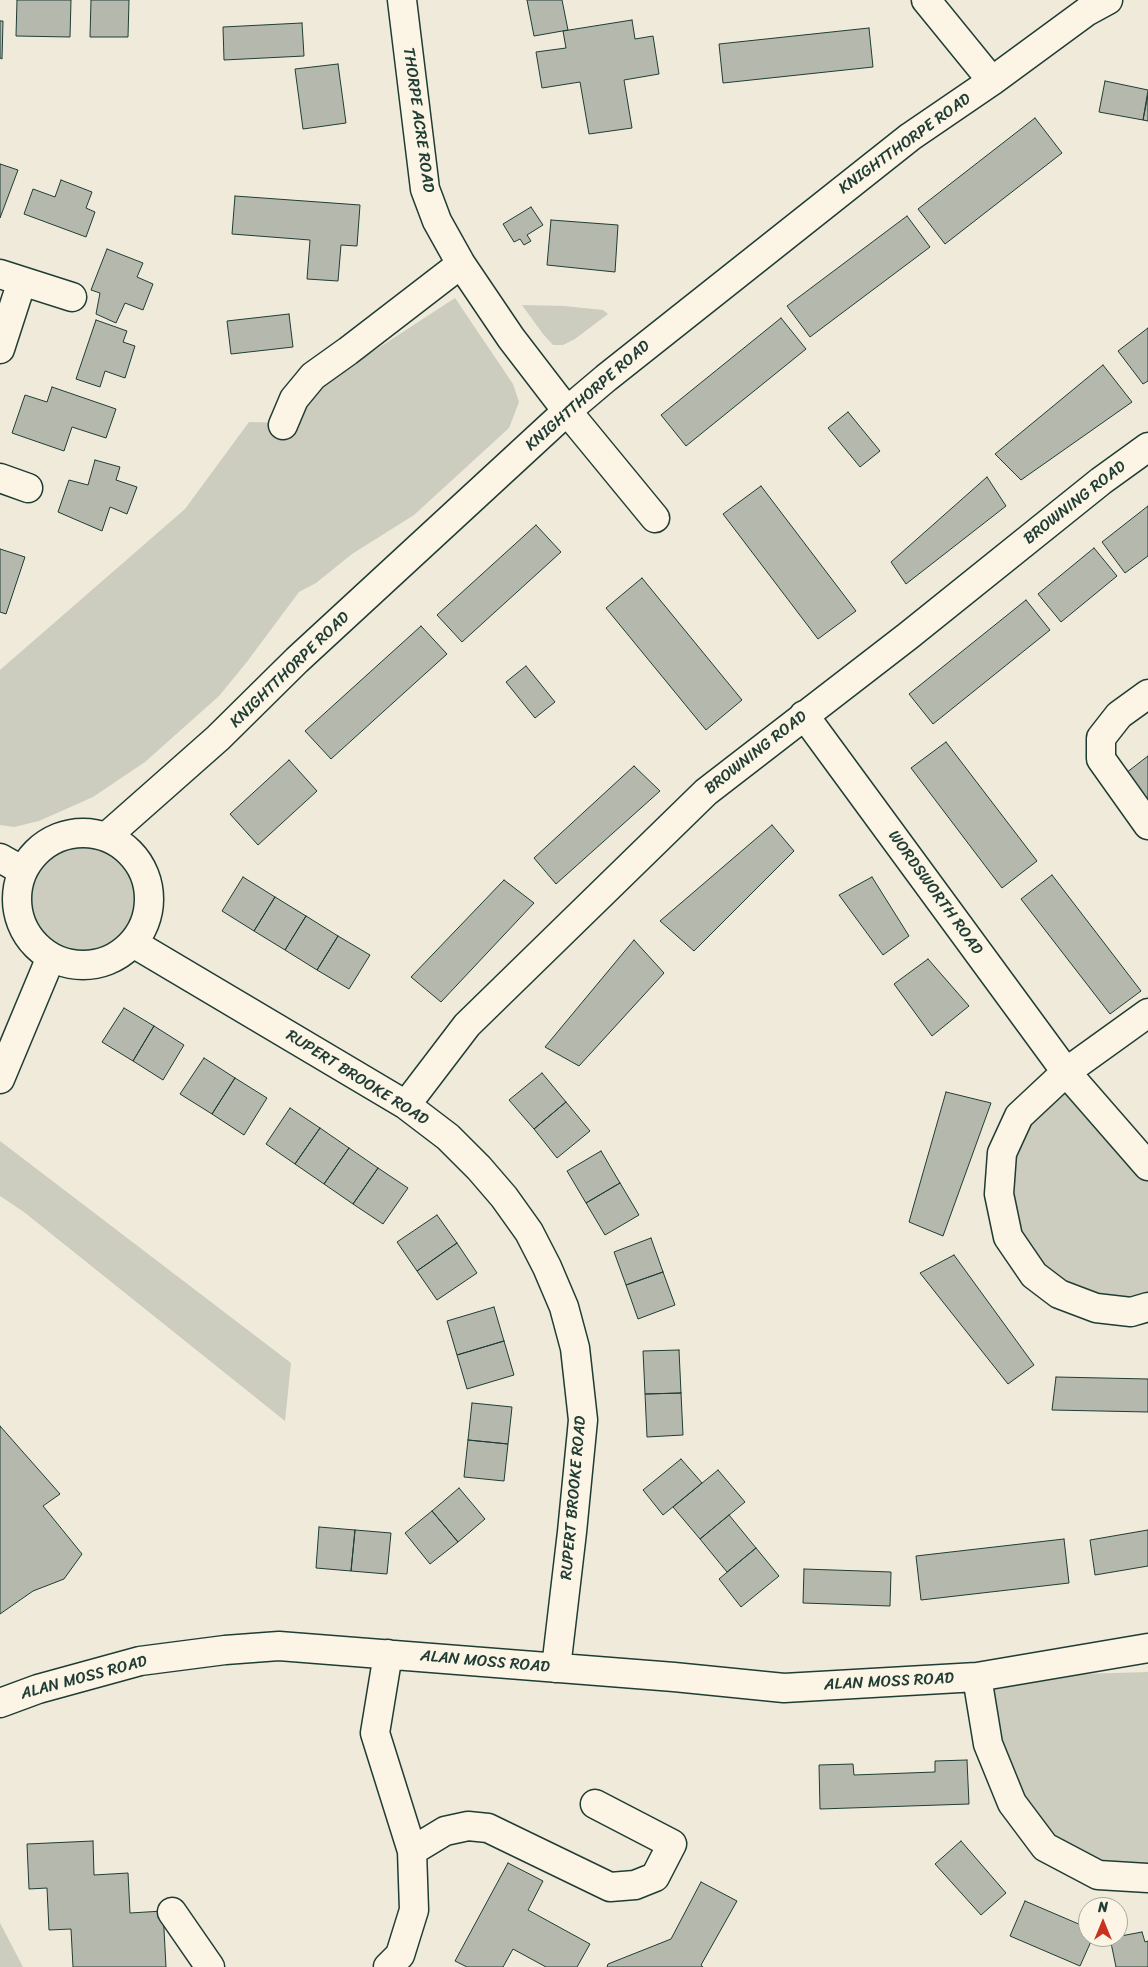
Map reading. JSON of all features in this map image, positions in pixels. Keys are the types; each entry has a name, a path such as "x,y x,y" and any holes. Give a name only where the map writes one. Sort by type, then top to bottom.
{"street":[{"name":"THORPE ACRE ROAD","path":"402,0 425,189 437,221 461,264 511,338 567,412"},
{"path":"926,0 992,81"},
{"name":"KNIGHTTHORPE ROAD","path":"106,838 218,738 297,660 567,412 910,137 992,81 1086,12 1108,0"},
{"path":"283,425 294,400 313,376 348,352 461,264"},
{"path":"0,349 11,277 72,297"},
{"path":"567,412 656,518"},
{"name":"BROWNING ROAD","path":"406,1105 467,1025 706,792 908,636 1100,480 1148,447"},
{"path":"0,478 28,488"},
{"path":"1148,694 1119,715 1101,738 1101,759 1148,825"},
{"name":"WORDSWORTH ROAD","path":"804,715 1066,1072 1148,1166"},
{"path":"85,834 106,838 127,850 142,870 149,895 146,920 133,943 114,957 96,964 74,965 51,957 34,944 21,923 18,909 18,888 23,871 33,856 46,845 62,837 85,834"},
{"path":"0,858 23,871"},
{"name":"RUPERT BROOKE ROAD","path":"133,943 406,1105 448,1137 504,1197 529,1232 547,1267 564,1308 575,1348 583,1420 556,1668"},
{"path":"0,1079 51,957"},
{"path":"1148,1013 1066,1072 1019,1116 1002,1153 999,1194 1008,1237 1034,1275 1059,1294 1096,1308 1131,1312 1148,1308"},
{"name":"ALAN MOSS ROAD","path":"0,1703 38,1689 140,1661 225,1650 279,1646 674,1677 784,1688 977,1678 1148,1648"},
{"path":"388,1654 375,1733 412,1850 414,1910 400,1955 388,1967"},
{"name":"ALAN MOSS ROAD","path":"977,1678 988,1744 1012,1802 1045,1847 1098,1875 1148,1878"},
{"path":"412,1850 445,1831 468,1826 488,1828 610,1887 635,1885 655,1877 672,1844 595,1804"},
{"path":"172,1912 210,1967"}],"shaded area":[{"path":"455,298 513,384 519,402 509,428 414,515 352,554 316,583 299,592 219,696 145,762 93,797 39,821 14,827 0,825 0,670 185,509 249,422 300,423 306,402 314,390"},
{"path":"522,305 564,306 603,310 608,314 575,339 563,345 553,345"},
{"path":"83,833 96,834 108,838 130,852 144,874 148,886 148,912 144,924 130,946 108,960 96,964 83,965 70,964 58,960 36,946 22,924 18,912 17,899 18,886 22,874 36,852 58,838 70,834"},
{"path":"1066,1072 1148,1166 1148,1307 1096,1308 1008,1237 1002,1153"},
{"path":"0,1141 291,1363 285,1421 24,1212 0,1196"},
{"path":"1148,1672 1148,1878 1098,1875 1012,1803 977,1677"},
{"path":"0,1923 11,1944 23,1967 0,1967"}],"building":[{"path":"17,0 71,0 70,37 16,36"},
{"path":"91,0 129,0 128,37 90,37"},
{"path":"527,0 562,0 568,30 534,36"},
{"path":"632,20 635,39 653,36 659,74 624,80 632,128 589,134 580,82 542,88 536,52 566,48 563,31"},
{"path":"0,21 3,21 2,59 0,58"},
{"path":"302,23 304,56 224,60 223,27"},
{"path":"869,28 873,67 723,83 719,44"},
{"path":"338,64 346,123 303,129 295,69"},
{"path":"1105,81 1148,90 1143,120 1099,112"},
{"path":"1148,95 1148,121 1143,120"},
{"path":"1035,118 1062,153 945,244 918,209"},
{"path":"0,164 18,170 0,218"},
{"path":"61,180 92,192 86,208 95,212 86,237 24,214 33,189 55,197"},
{"path":"235,196 360,205 357,246 341,245 338,281 307,279 310,240 232,234"},
{"path":"531,207 543,225 527,235 531,241 524,245 520,239 514,242 503,224"},
{"path":"907,216 930,247 810,337 787,306"},
{"path":"551,220 618,225 615,272 547,265"},
{"path":"107,249 143,263 137,277 153,284 143,310 125,303 116,323 96,314 100,293 91,290"},
{"path":"289,314 293,347 231,354 227,321"},
{"path":"781,318 806,349 686,446 661,415"},
{"path":"96,320 127,331 123,342 135,346 125,378 105,371 100,387 76,379"},
{"path":"1148,328 1148,381 1143,384 1118,351"},
{"path":"1103,365 1132,402 1021,480 995,454"},
{"path":"52,387 116,409 106,438 72,427 64,451 12,433 25,395 47,402"},
{"path":"848,412 880,451 860,467 828,428"},
{"path":"95,460 120,467 116,480 137,487 127,514 110,507 102,531 58,512 69,480 88,485"},
{"path":"987,477 1006,506 906,584 891,562"},
{"path":"761,486 856,611 818,639 723,514"},
{"path":"1148,506 1148,556 1125,573 1102,542"},
{"path":"536,525 561,552 462,642 437,615"},
{"path":"1094,548 1117,576 1061,622 1038,594"},
{"path":"0,549 25,557 6,614 0,612"},
{"path":"642,578 742,700 706,730 606,608"},
{"path":"1026,600 1050,630 933,724 909,694"},
{"path":"421,626 447,654 331,759 305,731"},
{"path":"526,666 555,702 535,718 506,682"},
{"path":"946,742 1037,861 1002,888 911,768"},
{"path":"1148,756 1148,802 1126,773"},
{"path":"289,760 317,791 258,845 230,814"},
{"path":"634,766 660,791 556,884 534,858"},
{"path":"772,825 794,851 694,951 660,921"},
{"path":"1052,875 1141,991 1110,1014 1021,899"},
{"path":"243,877 275,897 254,931 222,911"},
{"path":"872,877 909,936 883,955 839,895"},
{"path":"504,880 534,903 441,1002 411,977"},
{"path":"275,897 306,916 285,950 254,931"},
{"path":"306,916 338,936 317,970 285,950"},
{"path":"338,936 370,955 349,989 317,970"},
{"path":"634,940 664,973 579,1066 545,1047"},
{"path":"928,959 969,1006 932,1036 894,984"},
{"path":"124,1008 154,1026 133,1061 102,1042"},
{"path":"154,1026 184,1045 163,1080 133,1061"},
{"path":"204,1058 235,1078 212,1114 180,1094"},
{"path":"542,1073 566,1102 534,1129 509,1100"},
{"path":"235,1078 267,1098 244,1135 212,1114"},
{"path":"946,1092 991,1103 943,1236 909,1222"},
{"path":"566,1102 590,1131 557,1158 534,1129"},
{"path":"290,1108 320,1128 295,1164 266,1144"},
{"path":"320,1128 349,1148 324,1184 295,1164"},
{"path":"349,1148 378,1168 353,1204 324,1184"},
{"path":"601,1151 620,1183 586,1203 567,1171"},
{"path":"378,1168 408,1188 383,1224 353,1204"},
{"path":"620,1183 639,1215 605,1235 586,1203"},
{"path":"437,1215 457,1243 417,1271 397,1242"},
{"path":"651,1238 663,1272 626,1285 614,1252"},
{"path":"457,1243 477,1273 437,1300 417,1271"},
{"path":"954,1255 1034,1365 1008,1384 920,1273"},
{"path":"663,1272 675,1305 638,1319 626,1285"},
{"path":"494,1307 504,1341 457,1355 447,1321"},
{"path":"504,1341 514,1375 467,1389 457,1355"},
{"path":"679,1350 681,1393 645,1394 643,1351"},
{"path":"1056,1377 1148,1379 1148,1412 1052,1410"},
{"path":"681,1393 683,1435 647,1437 645,1394"},
{"path":"472,1403 512,1407 508,1444 468,1440"},
{"path":"0,1426 60,1494 43,1506 82,1554 64,1579 33,1591 0,1614"},
{"path":"468,1440 508,1444 504,1481 464,1477"},
{"path":"681,1459 702,1483 663,1515 643,1490"},
{"path":"718,1470 745,1502 700,1539 673,1507"},
{"path":"459,1488 485,1519 458,1542 432,1511"},
{"path":"432,1511 458,1542 430,1564 405,1533"},
{"path":"729,1515 756,1548 727,1572 700,1539"},
{"path":"319,1527 355,1530 351,1571 316,1568"},
{"path":"355,1530 391,1533 387,1574 351,1571"},
{"path":"1148,1530 1148,1566 1095,1575 1090,1540"},
{"path":"1064,1539 1069,1583 921,1600 916,1556"},
{"path":"756,1548 779,1576 741,1607 719,1579"},
{"path":"804,1569 891,1572 890,1606 803,1603"},
{"path":"967,1760 969,1804 820,1809 819,1765 853,1764 854,1775 935,1772 935,1761"},
{"path":"93,1841 94,1875 128,1873 130,1913 163,1911 166,1967 73,1967 71,1929 49,1930 47,1888 29,1889 27,1844"},
{"path":"961,1841 1006,1893 981,1915 935,1864"},
{"path":"508,1863 543,1881 528,1910 590,1944 577,1967 546,1967 513,1949 503,1967 467,1967 455,1961"},
{"path":"701,1882 737,1901 701,1965 703,1967 607,1967 608,1964 671,1939"},
{"path":"1025,1901 1078,1924 1078,1947 1089,1947 1080,1966 1010,1936"},
{"path":"1142,1932 1145,1942 1148,1941 1148,1967 1116,1967 1112,1947 1128,1947 1128,1935"}]}
